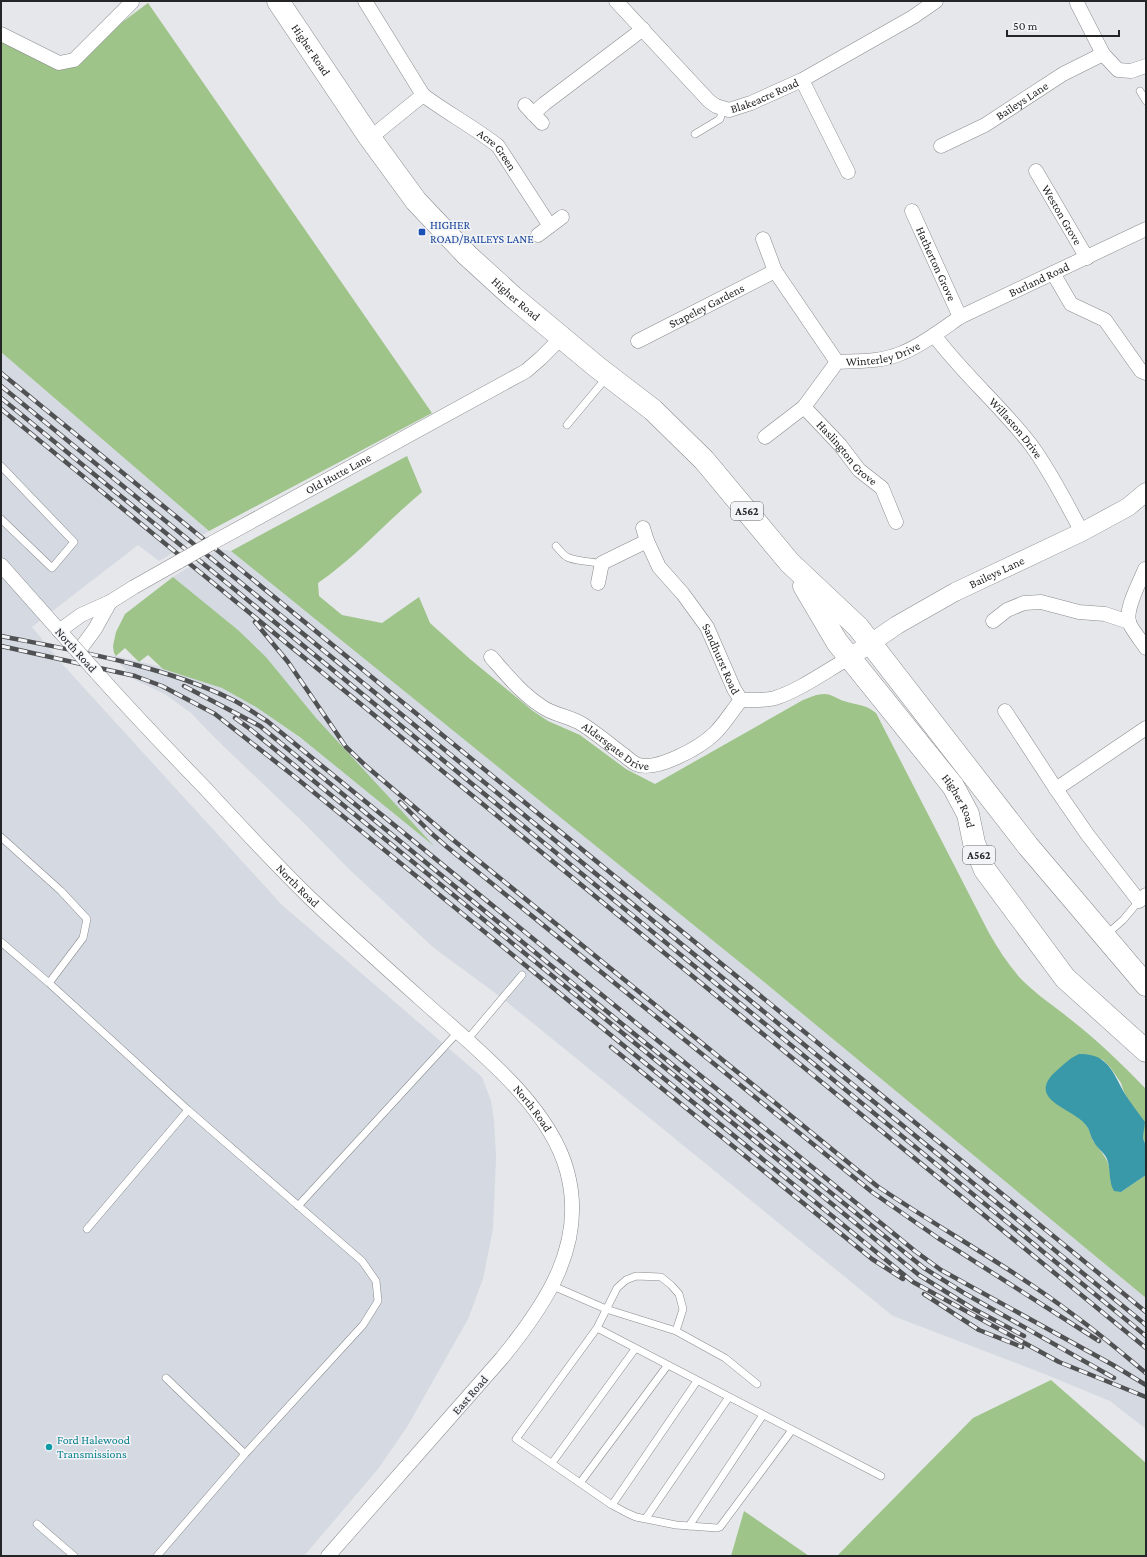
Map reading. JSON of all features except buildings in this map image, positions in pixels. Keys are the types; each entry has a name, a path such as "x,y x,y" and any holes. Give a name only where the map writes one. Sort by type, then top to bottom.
{"highway":[{"name":"Higher Road","path":"278,1 370,138 416,201 442,230 478,266 608,375 653,410 704,460 790,563 858,627 1028,846 1146,985"},
{"name":"Higher Road","path":"790,563 837,642 953,786 968,814 974,843 985,870 1065,978 1146,1051"}],"street":[{"name":"Acre Green","path":"365,1 423,95 444,111 486,136 498,146 550,226"},
{"name":"Blakeacre Road","path":"616,1 709,101 716,106 729,110 746,105 802,80 912,17 936,1"},
{"path":"1,34 59,63 74,60 132,2"},
{"path":"1077,3 1103,54 1118,70 1131,71 1146,66"},
{"path":"533,114 643,29"},
{"name":"Baileys Lane","path":"941,146 985,125 1063,74 1103,54"},
{"path":"802,80 848,172"},
{"path":"370,138 423,95"},
{"name":"Weston Grove","path":"1036,171 1087,258"},
{"name":"Hatherton Grove","path":"912,211 960,317"},
{"path":"538,235 562,217"},
{"name":"Burland Road","path":"934,335 960,317 1146,229"},
{"path":"763,239 775,271 837,362"},
{"name":"Stapeley Gardens","path":"638,341 775,271"},
{"path":"1053,272 1071,304 1105,320 1141,371 1146,373"},
{"name":"Winterley Drive","path":"765,437 804,407 837,362 874,360 902,353 934,335"},
{"name":"Willaston Drive","path":"934,335 951,358 992,400 1032,446 1058,488 1082,532"},
{"name":"Old Hutte Lane","path":"58,631 81,615 110,602 212,543 526,370 541,358 562,337"},
{"name":"Haslington Grove","path":"804,407 840,445 859,470 882,488 896,522"},
{"name":"Baileys Lane","path":"849,658 897,625 955,592 1082,532 1128,507 1146,492"},
{"name":"Sandhurst Road","path":"602,563 645,535 659,568 683,594 707,627 734,689 741,700 775,698 804,685 849,658"},
{"path":"598,583 602,563"},
{"name":"North Road","path":"1,565 58,631 77,648 130,710 296,884 333,920 463,1036 531,1105 551,1134 561,1153 571,1187 573,1212"},
{"path":"1145,568 1139,585 1131,600 1129,622 1146,648"},
{"path":"77,648 96,629 110,602"},
{"path":"993,620 1008,610 1024,603 1041,602 1079,612 1105,614 1129,622"},
{"name":"Aldersgate Drive","path":"491,657 514,684 541,706 557,715 577,721 595,732 636,764 645,766 667,762 708,740 741,700"},
{"path":"1005,712 1087,834 1142,898"},
{"path":"1056,789 1146,728"},
{"name":"East Road","path":"328,1556 502,1358 529,1324 552,1286 563,1262 570,1237 573,1212"}],"lane":[{"path":"1140,91 1146,101"},
{"path":"695,134 720,120 723,109"},
{"path":"567,425 608,375"},
{"path":"1,466 74,542 52,568 1,519"},
{"path":"556,546 568,558 582,560 588,563 602,563"},
{"path":"1,837 61,891 86,919 83,938 49,983"},
{"path":"1105,936 1142,898"},
{"path":"1,942 49,983 188,1110 362,1261 376,1281 378,1301 362,1325 245,1454 157,1556"},
{"path":"298,1206 522,975"},
{"path":"87,1229 188,1110"},
{"path":"676,1331 683,1308 679,1294 660,1278 636,1276 626,1280 617,1288 597,1328 516,1438 612,1505 636,1517 676,1525 714,1528 720,1527 792,1430"},
{"path":"552,1286 606,1309 676,1331 725,1358 757,1384"},
{"path":"597,1328 667,1366 881,1476"},
{"path":"552,1463 635,1349"},
{"path":"580,1483 667,1366"},
{"path":"166,1378 245,1454"},
{"path":"612,1505 697,1381"},
{"path":"646,1518 729,1397"},
{"path":"689,1526 764,1415"},
{"path":"37,1524 74,1556"}],"shaded area":[{"path":"1,352 209,531 159,561 138,545 32,627 64,666 282,905 482,1077 491,1101 494,1120 496,1158 493,1229 483,1279 468,1319 407,1427 378,1469 304,1556 1,1556"},
{"path":"219,549 231,551 350,646 758,977 1146,1298 1146,1429 1110,1401 1042,1373 893,1316 502,998 434,948 349,869 191,713 165,694 135,680 112,655 186,673 222,688 256,707 300,738 316,719 266,657 238,630 173,577"}],"green space":[{"path":"148,3 432,413 209,531 1,352 1,37 59,63 82,52"},
{"path":"407,456 422,492 358,551 318,583 319,596 342,615 382,623 419,597 430,623 470,659 533,711 548,721 580,735 626,769 655,784 803,700 815,695 830,695 844,701 864,706 876,713 1000,952 1022,980 1090,1035 1119,1061 1146,1089 1146,1146 1143,1138 1144,1127 1124,1092 1121,1083 1110,1067 1102,1059 1061,1107 1077,1116 1086,1124 1093,1140 1109,1165 1111,1183 1121,1192 1146,1175 1146,1298 758,977 231,551"},
{"path":"173,577 238,630 266,657 316,718 434,846 301,738 256,707 222,688 163,669 148,655 139,662 125,648 116,656 113,646 116,632 125,614"},
{"path":"1051,1380 1146,1463 1146,1556 837,1556 973,1418"},
{"path":"744,1511 809,1556 731,1556"}],"water":[{"path":"1079,1054 1097,1057 1108,1066 1125,1094 1145,1122 1143,1138 1146,1146 1146,1175 1121,1192 1114,1191 1111,1183 1107,1159 1093,1140 1083,1121 1057,1104 1046,1092 1047,1084 1053,1074 1068,1060"}],"railway":[{"path":"1,373 1146,1312"},
{"path":"1,386 1146,1325"},
{"path":"1,398 1146,1336"},
{"path":"1,409 1146,1348"},
{"path":"255,622 288,662 346,747 366,766 452,839 877,1186 1002,1265 1051,1298 1146,1373"},
{"path":"1,636 118,660 176,677 231,699 267,721 915,1251 941,1270 1113,1365 1146,1385"},
{"path":"1,646 135,676 162,686 215,714 295,777 913,1282 1059,1362 1146,1397"},
{"path":"184,686 260,726 627,1028 924,1268 964,1293 1114,1378"},
{"path":"235,718 919,1275 972,1308 1024,1336"},
{"path":"400,802 447,847 872,1192 938,1238 1099,1341"},
{"path":"611,1047 872,1259 903,1279"},
{"path":"924,1294 979,1330 1022,1347"}],"place":[{"name":"HIGHER ROAD/BAILEYS LANE","path":"422,232"},
{"name":"Ford Halewood Transmissions","path":"49,1447"}]}
